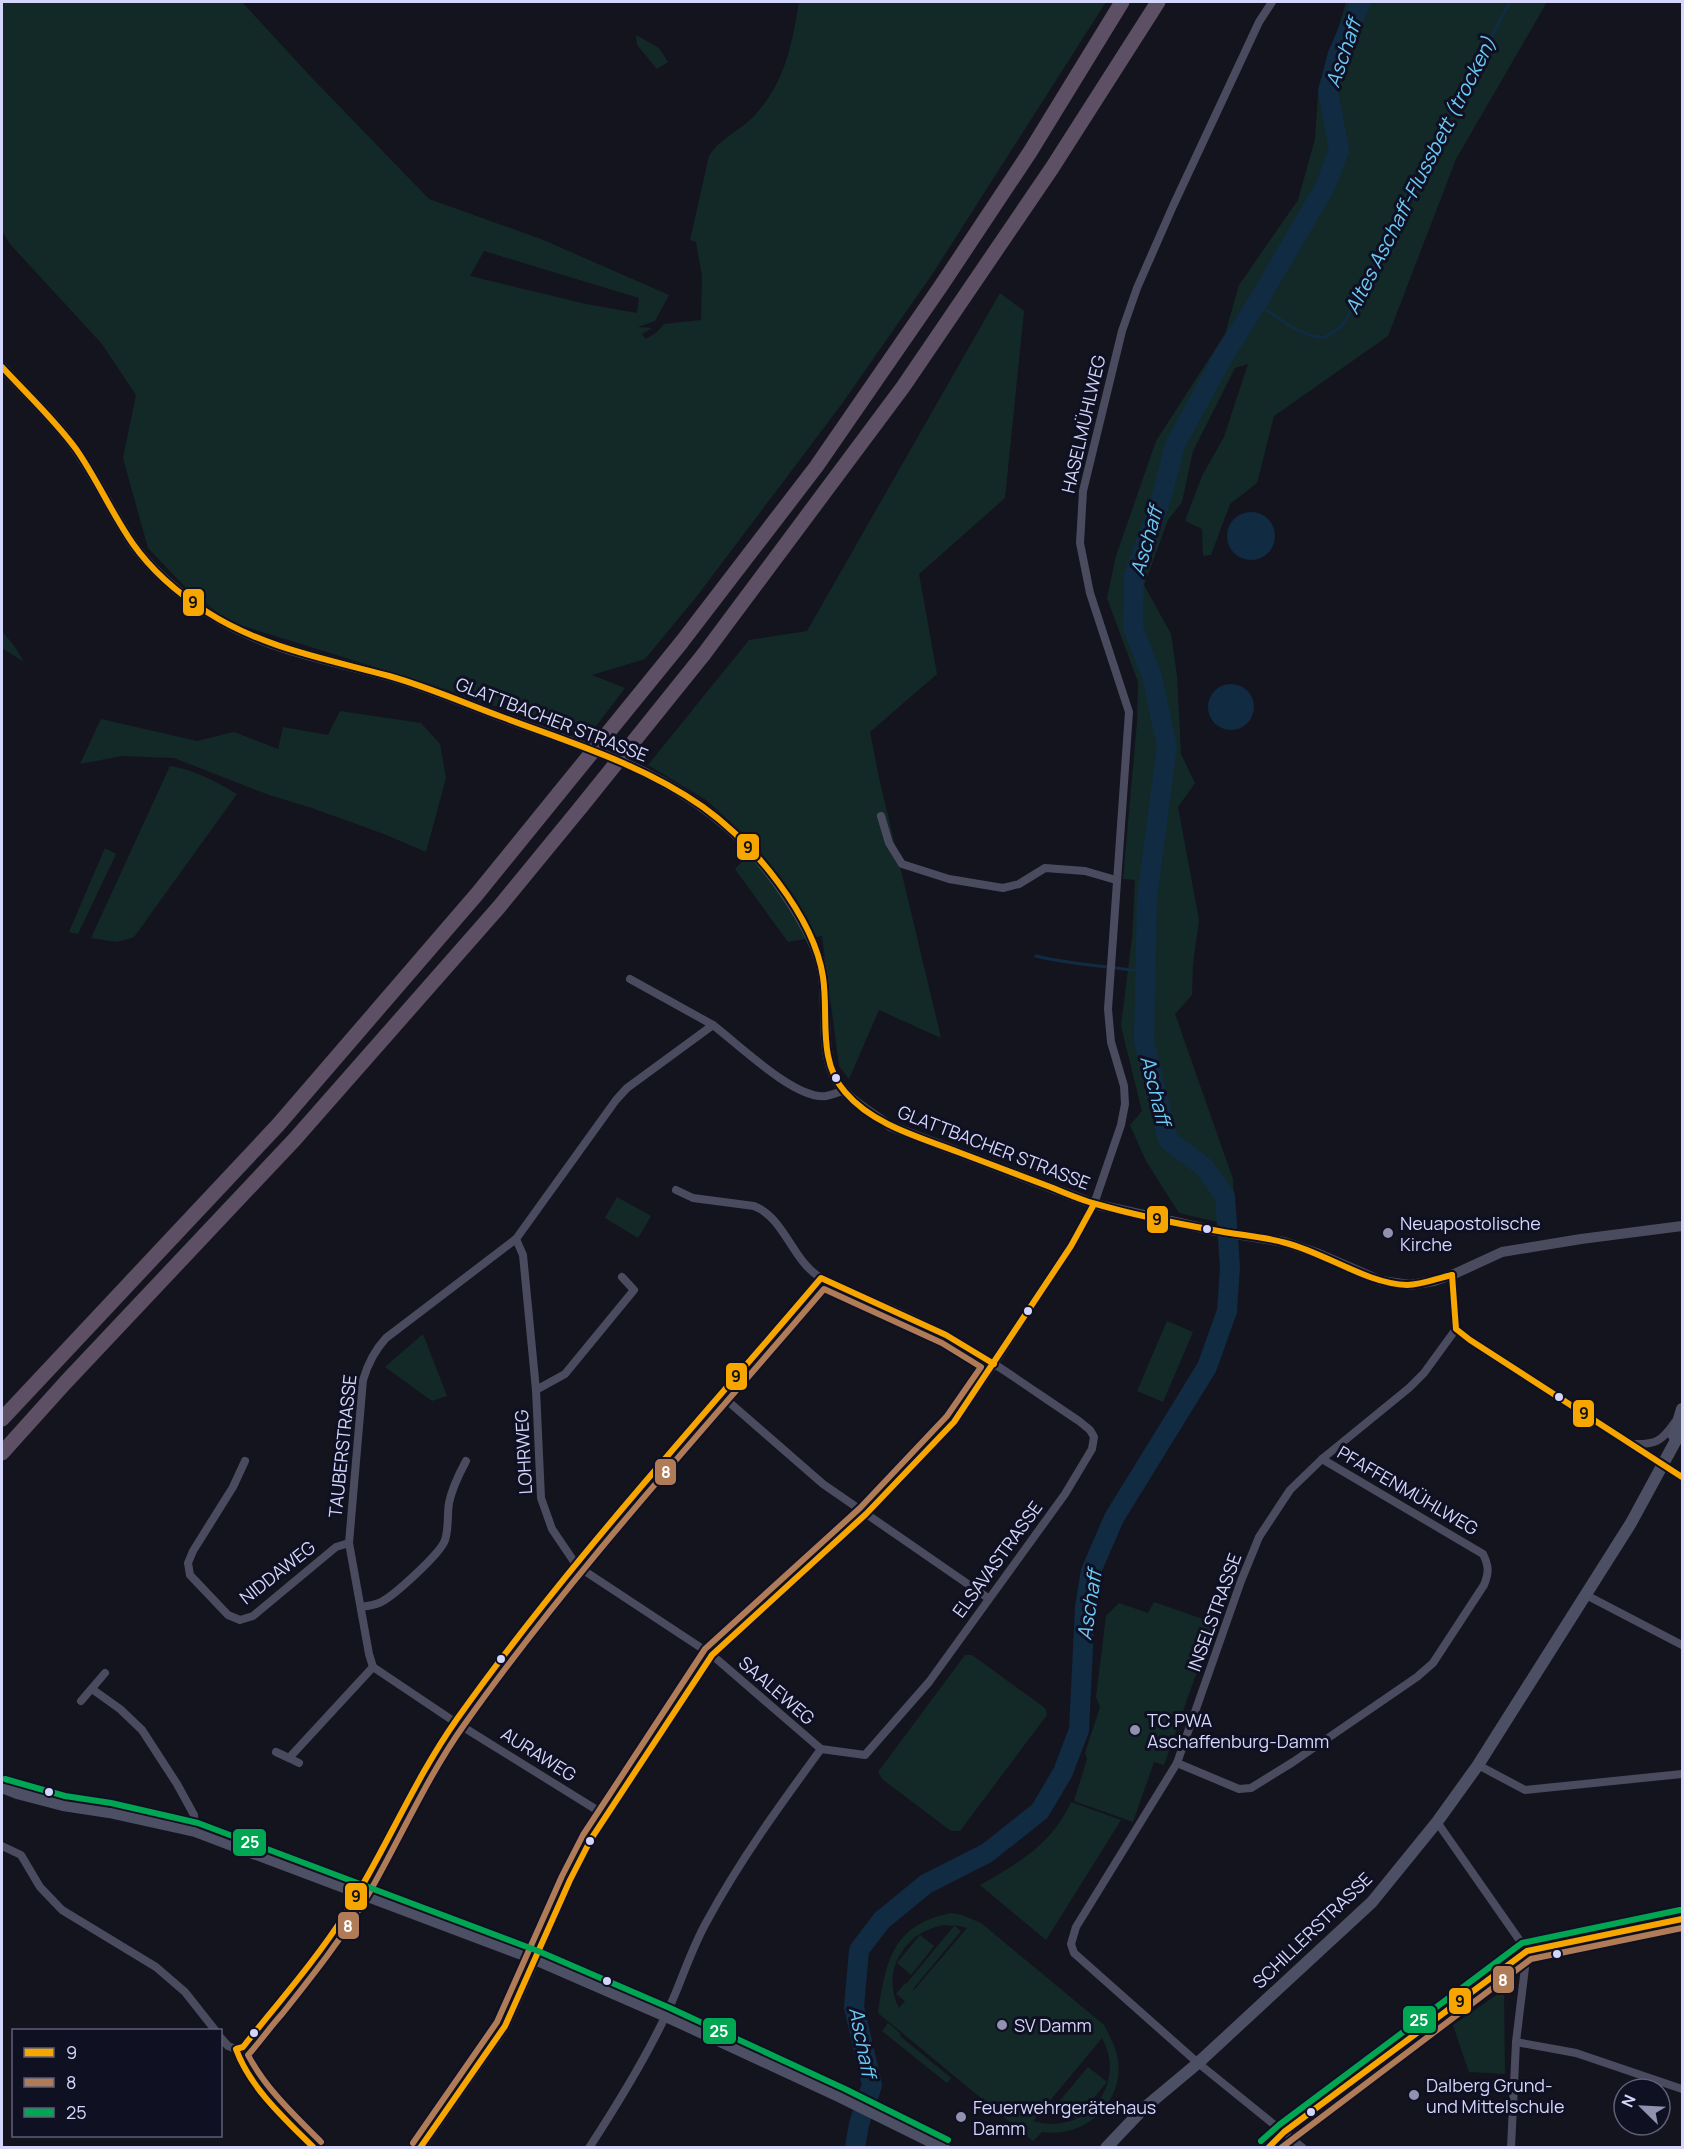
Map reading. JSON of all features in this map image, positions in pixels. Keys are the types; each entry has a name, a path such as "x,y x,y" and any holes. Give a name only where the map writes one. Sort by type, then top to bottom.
{"highway":[{"path":"2,1419 278,1125 477,894 681,643 816,467 941,286 1030,152 1122,2"},
{"path":"2,1453 295,1139 499,907 704,654 909,378 1052,168 1158,2"}],"main road":[{"path":"1664,1466 1682,1412"},
{"path":"1664,1466 1683,1429"},
{"name":"SCHILLERSTRASSE","path":"1106,2148 1143,2109 1198,2063 1372,1902 1437,1822 1478,1765 1631,1523 1664,1466"},
{"path":"2,1787 16,1794 195,1831 535,1959 851,2101 944,2148"}],"street":[{"name":"HASELMÜHLWEG","path":"535,1959 570,1880 605,1815 712,1655 866,1514 954,1422 1071,1246 1094,1204 1121,1125 1125,1104 1124,1086 1108,1025 1129,712 1090,593 1080,543 1083,491 1122,331 1137,288 1259,22 1272,2"},
{"name":"GLATTBACHER STRASSE","path":"2,367 69,440 134,545 150,565 189,599 219,620 279,647 392,677 648,773 700,805 734,833 757,858 803,921 819,959 825,985 828,1055 832,1071 844,1091 862,1107 890,1126 1094,1204 1211,1230 1284,1242 1319,1254 1381,1281 1410,1285 1452,1275 1503,1252 1683,1226"},
{"path":"881,816 889,843 902,864 949,879 1003,888 1018,884 1045,868 1085,871 1116,880"},
{"path":"630,979 713,1025 774,1075 791,1085 810,1094 825,1096 844,1091"},
{"name":"TAUBERSTRASSE","path":"373,1667 349,1543 363,1380 367,1365 375,1350 386,1338 516,1239 627,1088 713,1025"},
{"path":"676,1190 693,1198 763,1209 806,1266 820,1278 902,1313 946,1335 994,1364"},
{"name":"LOHRWEG","path":"516,1239 523,1255 536,1390 541,1498 552,1529 577,1566 712,1655"},
{"path":"1452,1275 1456,1329 1683,1477"},
{"path":"536,1390 565,1374 634,1290 622,1277"},
{"path":"222,2039 228,2046 236,2049 243,2047 316,1956 358,1893 422,1774 455,1722 519,1636 820,1278"},
{"name":"INSELSTRASSE","path":"1198,2063 1074,1953 1071,1944 1076,1927 1178,1763 1241,1581 1259,1537 1290,1490 1322,1459 1416,1380 1456,1329"},
{"name":"ELSAVASTRASSE","path":"821,1749 865,1755 929,1682 1065,1494 1092,1449 1094,1437 1090,1430 994,1364"},
{"path":"722,1396 823,1484 988,1598"},
{"path":"1632,1444 1648,1445 1665,1437 1682,1412"},
{"name":"PFAFFENMÜHLWEG","path":"1178,1763 1239,1789 1251,1788 1417,1677 1433,1663 1484,1585 1488,1564 1483,1554 1322,1459"},
{"name":"NIDDAWEG","path":"244,1461 233,1486 188,1563 190,1575 228,1615 240,1620 253,1616 336,1547 349,1543"},
{"path":"361,1607 380,1603 399,1589 439,1551 445,1542 447,1533 449,1504 466,1461"},
{"path":"1586,1595 1683,1645"},
{"name":"SAALEWEG","path":"712,1655 821,1749"},
{"path":"289,1758 373,1667 455,1722"},
{"path":"81,1701 105,1673"},
{"path":"92,1689 120,1709 142,1730 194,1815 195,1831"},
{"name":"AURAWEG","path":"455,1722 605,1815"},
{"path":"589,2148 627,2090 666,2016 705,1923 732,1876 770,1818 821,1749"},
{"path":"276,1752 299,1762"},
{"path":"1478,1765 1525,1790 1683,1774"},
{"path":"1437,1822 1527,1951 1516,2042 1511,2148"},
{"path":"2,1846 21,1855 40,1887 62,1910 156,1967 185,1992 214,2029"},
{"path":"1267,2148 1284,2132 1527,1951 1683,1919"},
{"path":"420,2148 505,2026 535,1959"},
{"path":"1516,2042 1576,2052 1683,2089"},
{"path":"236,2049 238,2058 258,2086 315,2148"},
{"path":"1198,2063 1304,2148"}],"green space":[{"path":"2,2 242,2 429,199 541,239 669,295 655,321 638,327 652,328 642,334 646,339 664,324 701,320 702,276 696,242 690,240 709,156 719,144 754,116 773,90 786,63 799,2 1106,2 933,273 841,405 697,596 645,659 592,675 625,688 587,738 433,685 230,622 187,589 148,548 123,458 136,395 102,344 10,244 2,231","holes":["484,251 639,298 637,313 586,304 470,276"]},
{"path":"1346,2 1547,2 1456,159 1388,336 1274,416 1257,483 1230,504 1211,555 1203,556 1202,529 1185,521 1202,476 1224,437 1248,364 1235,368 1193,451 1182,502 1168,520 1144,585 1171,634 1177,676 1181,754 1195,783 1178,807 1199,920 1193,964 1192,995 1175,1014 1233,1179 1235,1226 1179,1213 1146,1161 1130,1125 1142,1111 1121,1026 1132,938 1135,880 1123,879 1137,722 1138,682 1107,598 1116,556 1156,441 1225,334 1239,285 1298,200 1315,139 1318,95"},
{"path":"636,35 659,48 668,62 657,69 637,45"},
{"path":"1000,293 1024,311 1005,498 919,574 937,674 870,732 941,1038 879,1010 849,1079 839,1066 822,936 788,942 735,869 757,846 706,800 648,765 749,640 807,631"},
{"path":"2,631 15,647 24,662 2,648"},
{"path":"340,711 421,723 440,744 446,778 426,852 384,834 269,795 174,758 122,756 80,764 101,719 197,741 234,732 278,749 283,727 328,735"},
{"path":"170,766 205,777 237,794 134,937 117,942 91,938"},
{"path":"105,848 116,854 78,934 69,932"},
{"path":"617,1197 651,1216 638,1238 605,1218"},
{"path":"1167,1321 1193,1332 1163,1402 1137,1391"},
{"path":"423,1334 447,1396 432,1401 385,1367"},
{"name":"TC PWA Aschaffenburg-Damm","path":"1154,1602 1214,1623 1164,1765 1154,1762 1133,1822 1074,1801 1087,1759 1085,1753 1100,1707 1096,1697 1106,1616 1119,1603 1148,1613"},
{"path":"965,1655 972,1655 1045,1708 1047,1715 960,1831 951,1831 882,1779 878,1772"},
{"path":"1071,1802 1121,1820 1046,1940 980,1885 1008,1869 1044,1841 1063,1817"},
{"name":"SV Damm","path":"951,1913 981,1923 1104,2025 1117,2055 1116,2087 1100,2113 1088,2123 1058,2133 1042,2132 1033,2141 878,2013 884,1977 895,1948 916,1926","holes":["944,1925 954,1926 896,1994 905,2001 899,2008 894,1994 893,1981 900,1955 918,1935","954,1925 967,1928 914,1990 961,1931","1102,2038 1109,2056 1110,2073 1105,2090 1097,2104 1085,2114 1069,2122 1052,2124 1033,2121"]},
{"path":"920,1935 934,1946 911,1975 897,1963"},
{"path":"1504,1990 1505,2074 1469,2072 1453,2025"},
{"path":"888,2023 901,2034 900,2036 951,2078 947,2083 882,2031"},
{"path":"1088,2067 1107,2082 1076,2119 1058,2103"}],"water":[{"path":"1246,512 1256,512 1268,519 1275,531 1275,541 1268,553 1256,560 1246,560 1231,549 1227,541 1227,531 1238,516"},
{"path":"1231,684 1247,691 1254,707 1247,723 1231,730 1215,723 1208,707 1215,691"}],"waterway":[{"name":"Aschaff","path":"855,2148 859,2124 872,2085 854,2007 859,1950 882,1920 926,1884 987,1853 1040,1811 1063,1772 1079,1730 1085,1607 1091,1571 1114,1518 1207,1367 1227,1311 1230,1267 1225,1196 1204,1167 1168,1140 1144,1041 1147,899 1167,746 1152,677 1133,627 1134,576 1161,499 1175,445 1223,357 1325,187 1339,150 1328,91 1338,54 1361,2"},
{"name":"Altes Aschaff-Flussbett (trocken)","path":"1257,303 1289,325 1315,336 1324,338 1341,327 1365,289 1383,243 1420,168 1510,2"},
{"path":"1036,956 1145,972"}],"transit line":[{"name":"9","path":"2,367 68,438 140,554 186,598 207,612 250,635 273,644 418,685 631,766 680,792 722,822 760,860 778,882 807,930 823,977 827,1052 836,1079 856,1103 883,1122 1079,1199 1110,1208 1169,1222 1286,1243 1362,1274 1392,1283 1413,1285 1452,1275"},
{"name":"9","path":"420,2148 505,2026 570,1880 591,1839 712,1655 866,1514 954,1422 1071,1246 1094,1204"},
{"name":"9","path":"1452,1275 1456,1329 1682,1477"},
{"name":"9","path":"314,2148 259,2090 236,2049 243,2047 346,1913 442,1742 499,1661 634,1495 821,1278 946,1335 994,1364"},
{"name":"8","path":"321,2142 272,2090 248,2055 305,1985 349,1925 369,1893 438,1765 464,1725 549,1612 639,1503 824,1289 942,1343 981,1367 947,1416 860,1508 705,1649 583,1835 562,1876 497,2022 413,2143"},
{"name":"25","path":"5,1779 65,1796 111,1803 198,1823 538,1951 670,2008 845,2089 948,2140"},
{"name":"25","path":"1261,2141 1279,2125 1522,1943 1680,1910"},
{"name":"9","path":"1268,2148 1284,2132 1527,1951 1682,1919"},
{"name":"8","path":"1281,2148 1531,1959 1682,1928"}],"place":[{"name":"Neuapostolische Kirche","path":"1388,1233"},
{"name":"TC PWA Aschaffenburg-Damm","path":"1135,1730"},
{"name":"SV Damm","path":"1002,2025"},
{"name":"Dalberg Grund- und Mittelschule","path":"1414,2095"},
{"name":"Feuerwehrgerätehaus Damm","path":"961,2117"}]}
